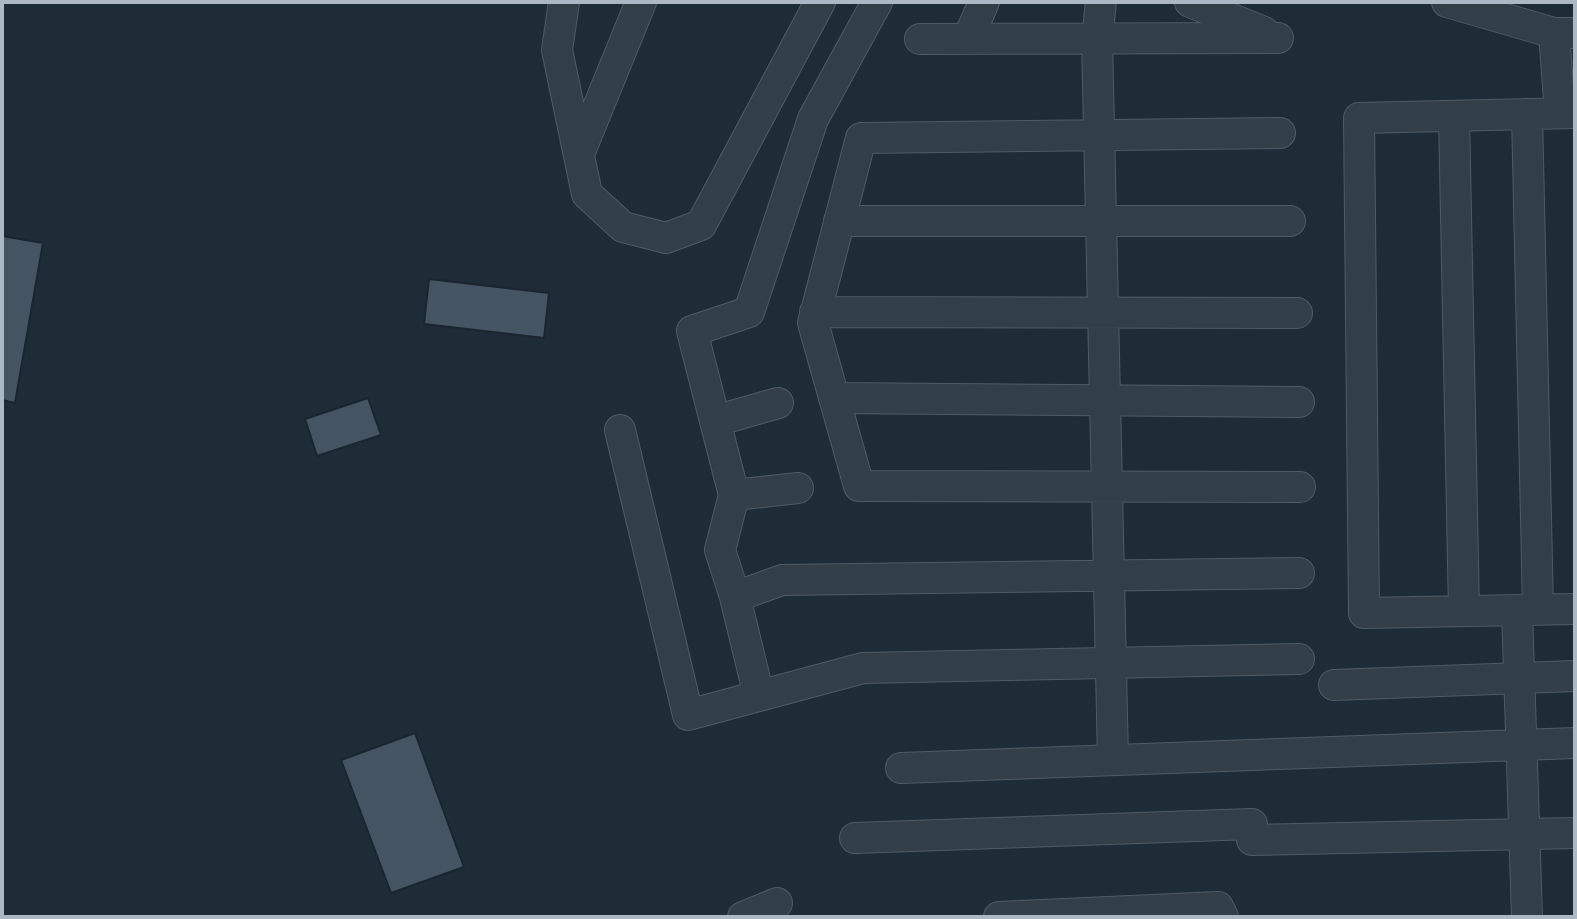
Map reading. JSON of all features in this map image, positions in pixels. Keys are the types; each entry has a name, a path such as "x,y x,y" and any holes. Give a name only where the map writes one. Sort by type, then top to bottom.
{"lane":[{"path":"564,2 557,50 587,194 623,227 666,238 701,225 820,2"},
{"path":"579,154 641,2"},
{"path":"759,696 735,597 720,550 734,495 692,331 749,312 813,119 877,2"},
{"path":"968,39 984,2"},
{"path":"1101,2 1097,39 1113,760"},
{"path":"920,39 1278,38 1189,2"},
{"path":"1447,2 1565,33 1568,113 1359,118 1364,613 1575,608"},
{"path":"1527,114 1527,609 1519,678 1527,917"},
{"path":"1454,116 1464,611"},
{"path":"1280,133 861,138 813,323 859,486 1300,487"},
{"path":"839,221 1290,222"},
{"path":"815,312 1297,313"},
{"path":"834,398 1299,401"},
{"path":"715,421 778,403"},
{"path":"620,430 688,715 863,668 1299,659"},
{"path":"734,495 798,488"},
{"path":"735,597 782,580 1299,573"},
{"path":"1334,685 1575,676"},
{"path":"901,768 1575,743"},
{"path":"855,838 1252,824 1252,840 1575,833"},
{"path":"743,917 777,903"},
{"path":"999,917 1218,906 1223,917"}],"building":[{"path":"2,236 43,243 15,403 2,400"},
{"path":"429,279 549,293 544,338 424,324"},
{"path":"368,398 381,435 317,456 305,419"},
{"path":"415,733 464,867 391,893 341,760"}]}
